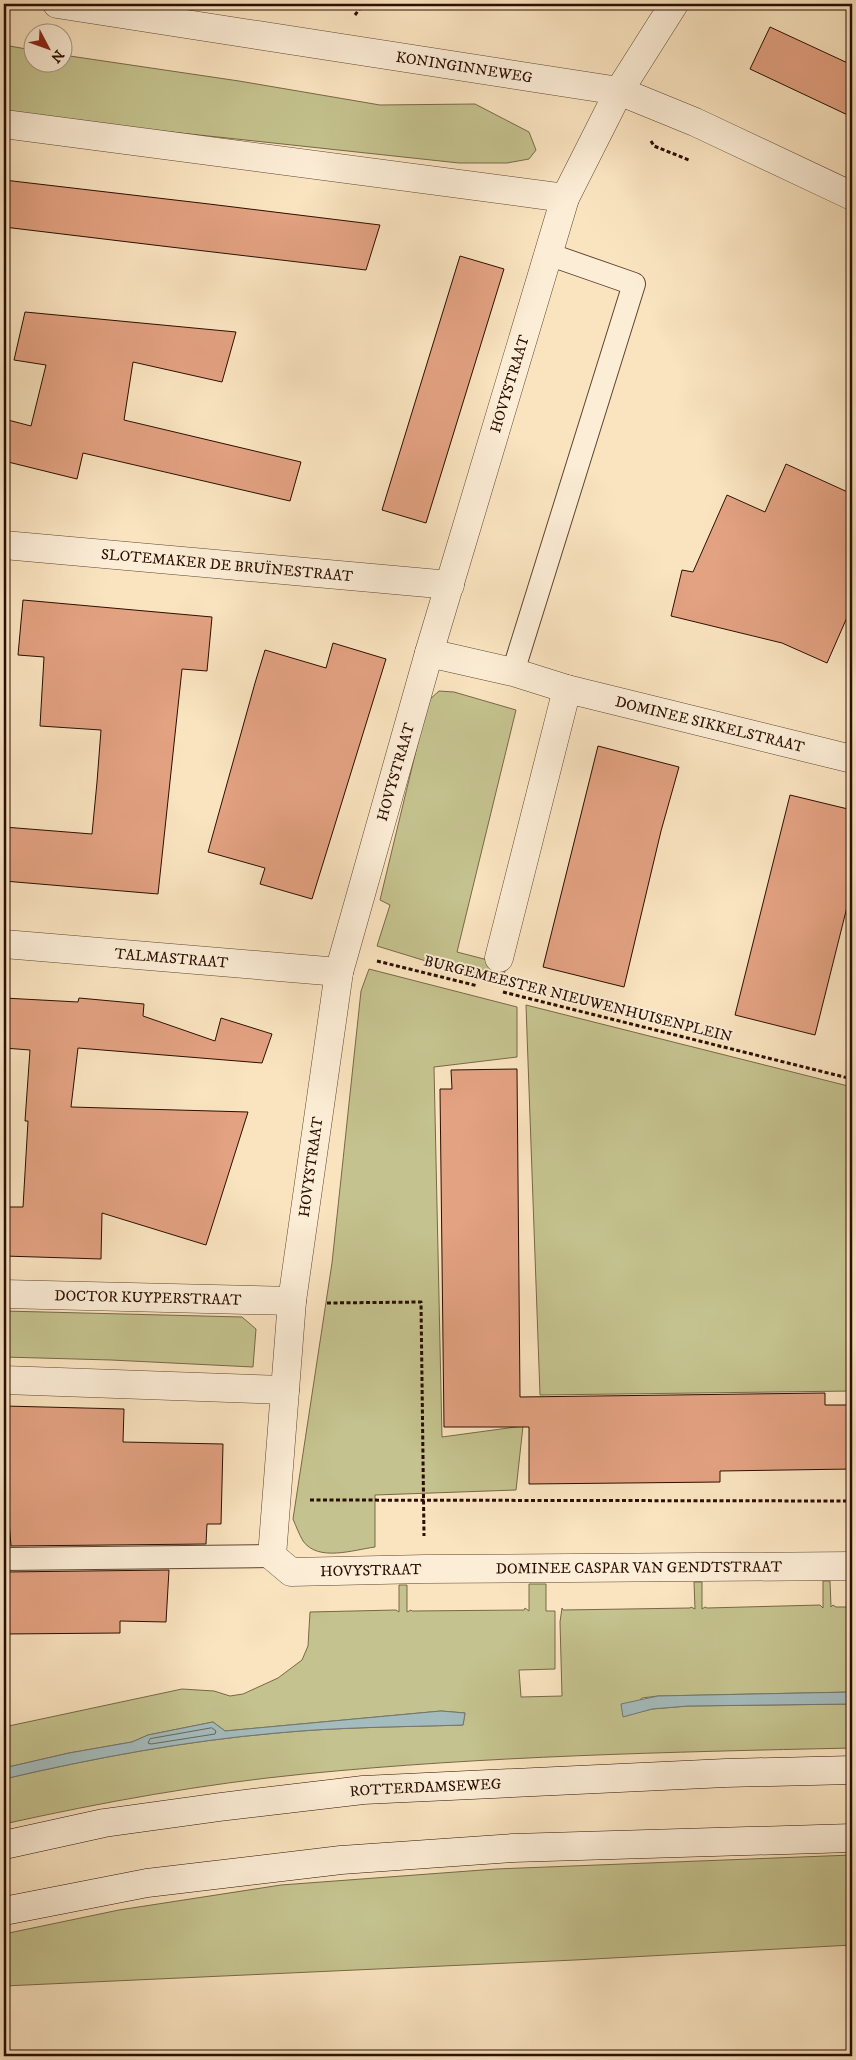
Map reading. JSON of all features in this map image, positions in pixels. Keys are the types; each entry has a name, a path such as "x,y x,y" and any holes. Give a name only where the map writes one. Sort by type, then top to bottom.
{"street":[{"name":"KONINGINNEWEG","path":"57,4 619,91 695,122 852,196"},
{"name":"HOVYSTRAAT","path":"425,1569 291,1572 272,1556 292,1301 339,972 429,653 565,198 619,91 674,4"},
{"path":"4,124 565,198"},
{"name":"SLOTEMAKER DE BRUÏNESTRAAT","path":"4,546 450,585"},
{"name":"DOMINEE SIKKELSTRAAT","path":"429,653 513,672 567,689 852,759"},
{"path":"499,958 567,689"},
{"name":"TALMASTRAAT","path":"4,944 339,972"},
{"name":"DOCTOR KUYPERSTRAAT","path":"4,1294 292,1301"},
{"path":"4,1380 286,1390"},
{"name":"DOMINEE CASPAR VAN GENDTSTRAAT","path":"425,1569 852,1566"},
{"name":"ROTTERDAMSEWEG","path":"4,1845 104,1823 363,1790 716,1774 852,1770"},
{"path":"4,1911 147,1883 342,1860 513,1848 852,1838"}],"lane":[{"path":"513,672 634,284 548,254"},
{"path":"4,1559 272,1556"}],"path":[{"name":"BURGEMEESTER NIEUWENHUISENPLEIN","path":"372,960 483,987"},
{"name":"BURGEMEESTER NIEUWENHUISENPLEIN","path":"501,992 852,1079"},
{"name":"HOVYSTRAAT","path":"292,1301 340,1304 421,1302 425,1569"},
{"path":"276,1499 852,1501"}],"shaded area":[{"path":"4,45 22,48 22,72 72,72 72,56 239,81 380,105 475,104 529,132 536,150 529,159 507,163 459,163 4,114"},
{"path":"439,691 454,692 516,710 457,952 507,965 501,984 377,946 390,905 380,900 428,701"},
{"path":"369,969 517,1007 517,1057 434,1067 442,1437 523,1426 516,1490 375,1495 375,1547 327,1553 309,1547 303,1541 293,1519 332,1263 361,991"},
{"path":"526,1005 852,1087 852,1391 540,1395"},
{"path":"4,1311 242,1317 256,1329 253,1367 4,1357"},
{"path":"823,1581 830,1581 831,1607 833,1605 836,1607 852,1607 852,1692 658,1696 642,1698 623,1716 652,1709 688,1706 852,1704 852,1748 509,1759 304,1774 191,1788 78,1808 4,1824 4,1779 38,1771 140,1751 243,1736 370,1727 463,1725 465,1713 441,1711 225,1731 213,1722 148,1735 132,1742 69,1753 4,1768 4,1727 182,1689 214,1691 230,1696 243,1694 278,1678 302,1660 308,1646 310,1612 396,1610 399,1612 399,1585 407,1585 407,1612 411,1610 524,1610 525,1608 529,1611 529,1584 546,1584 546,1611 555,1611 555,1669 519,1670 521,1697 562,1696 560,1622 562,1608 563,1610 691,1607 695,1609 694,1582 702,1582 702,1609 705,1607 820,1605 823,1608"},
{"path":"852,1855 852,1945 575,1960 4,1986 4,1934 119,1910 281,1885 496,1869"}],"water":[{"path":"852,1692 852,1704 688,1706 652,1709 623,1717 621,1704 658,1696"},
{"path":"441,1711 465,1713 463,1725 370,1727 243,1736 140,1751 4,1779 4,1768 69,1753 132,1742 148,1735 213,1722 225,1731"}],"building":[{"path":"770,27 852,65 852,117 750,69"},
{"path":"4,180 380,225 366,270 162,246 4,227"},
{"path":"460,256 504,269 426,523 382,510"},
{"path":"25,312 236,332 222,382 133,362 124,420 301,462 290,501 83,453 77,479 4,461 4,419 31,426 46,365 14,360"},
{"path":"786,464 852,494 852,606 827,663 782,643 671,616 682,570 693,572 727,495 765,512"},
{"path":"23,600 212,617 207,671 182,669 158,894 4,881 4,827 92,834 101,730 40,726 44,657 18,655"},
{"path":"333,643 386,659 312,899 260,884 265,868 208,852 265,650 326,668"},
{"path":"598,746 679,767 661,831 624,987 543,967"},
{"path":"790,795 852,810 852,887 815,1035 735,1015"},
{"path":"4,998 78,1002 79,998 144,1004 143,1016 215,1041 221,1018 272,1034 262,1063 78,1048 71,1107 248,1112 206,1245 102,1213 101,1259 4,1256 4,1207 23,1207 28,1121 25,1121 30,1050 4,1048"},
{"path":"517,1069 520,1397 825,1393 825,1405 852,1405 852,1469 720,1471 720,1482 529,1484 529,1427 444,1427 440,1089 452,1089 451,1070"},
{"path":"4,1406 124,1409 123,1442 223,1444 221,1524 207,1524 206,1544 11,1546 4,1459"},
{"path":"169,1570 166,1622 120,1621 120,1633 4,1634 4,1572"}]}
